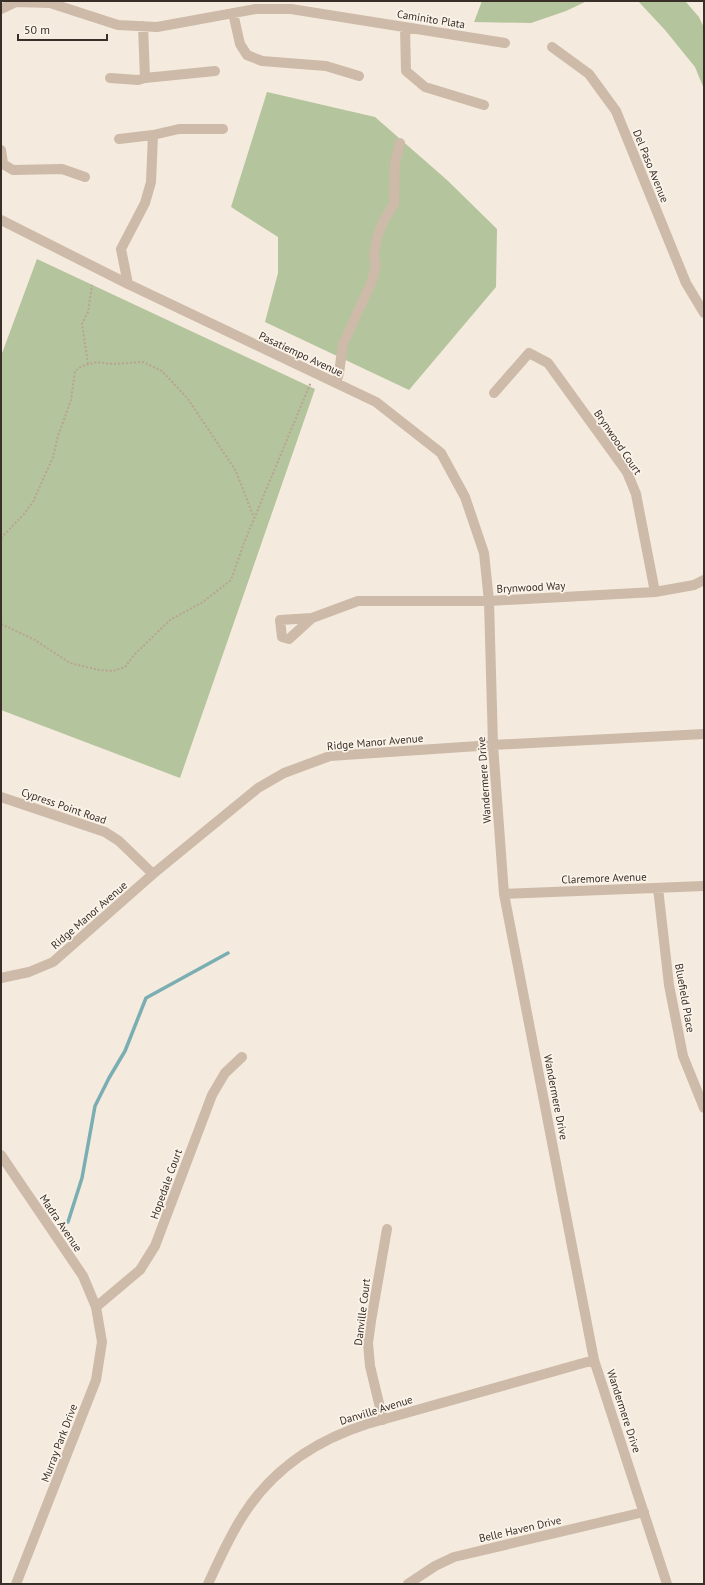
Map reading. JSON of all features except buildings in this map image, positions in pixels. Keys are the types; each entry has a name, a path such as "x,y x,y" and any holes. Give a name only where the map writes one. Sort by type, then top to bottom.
{"street":[{"name":"Caminito Plata","path":"1,9 16,2 50,3 118,25 143,26 165,26 256,9 291,9 505,42"},
{"path":"233,14 240,44 247,55 262,62 326,66 359,76"},
{"path":"143,26 145,78"},
{"path":"405,27 406,71 425,87 484,105"},
{"name":"Del Paso Avenue","path":"552,47 589,74 616,111 686,283 704,312"},
{"path":"110,78 138,80 215,71"},
{"path":"119,138 152,135 179,129 223,129"},
{"path":"128,284 121,249 145,202 152,182 152,135"},
{"path":"336,383 343,344 372,280 376,265 374,256 377,237 383,222 394,204 395,164 400,143"},
{"path":"1,150 3,164 13,170 62,169 85,177"},
{"name":"Pasatiempo Avenue","path":"1,220 128,284 376,402 441,453 465,497 484,553 489,602"},
{"name":"Brynwood Court","path":"494,393 529,353 548,363 627,472 636,494 655,592"},
{"name":"Brynwood Way","path":"312,618 358,600 489,602 655,592 694,585 704,580"},
{"name":"Wandermere Drive","path":"489,602 493,744 504,894 594,1360 667,1584"},
{"name":"Ridge Manor Avenue","path":"1,978 28,972 53,962 153,874 258,788 284,773 330,756 493,744 704,734"},
{"name":"Cypress Point Road","path":"1,797 105,832 119,841 153,874"},
{"name":"Claremore Avenue","path":"504,894 704,886"},
{"name":"Bluefield Place","path":"658,888 669,985 683,1056 699,1086 704,1108"},
{"name":"Hopedale Court","path":"96,1307 140,1270 148,1260 156,1246 212,1095 225,1073 242,1057"},
{"name":"Madra Avenue","path":"1,1155 82,1276 96,1307"},
{"name":"Danville Court","path":"384,1420 370,1366 368,1343 370,1321 387,1229"},
{"name":"Murray Park Drive","path":"16,1584 96,1380 102,1342 96,1307"},
{"name":"Danville Avenue","path":"208,1584 244,1514 260,1492 284,1468 300,1456 335,1436 356,1427 594,1360"},
{"name":"Belle Haven Drive","path":"408,1584 435,1566 454,1557 644,1512"}],"path":[{"path":"88,364 82,324 88,312 92,285"},
{"path":"1,538 24,514 33,502 53,457 58,436 71,400 76,371 82,366 97,362 113,364 143,362 162,371 188,399 236,471 254,520"},
{"path":"1,624 35,640 70,663 99,670 113,671 125,667 134,655 170,620 203,602 231,580 300,406 315,374"}],"green space":[{"path":"482,1 587,1 566,11 531,23 474,22"},
{"path":"638,1 685,1 699,17 704,28 704,89 695,67 665,30"},
{"path":"267,92 375,117 447,180 497,229 496,287 409,390 265,322 278,273 278,237 231,207"},
{"path":"37,259 315,389 180,778 1,710 1,356"}],"waterway":[{"path":"68,1222 82,1178 95,1106 125,1051 146,998 228,953"}]}
